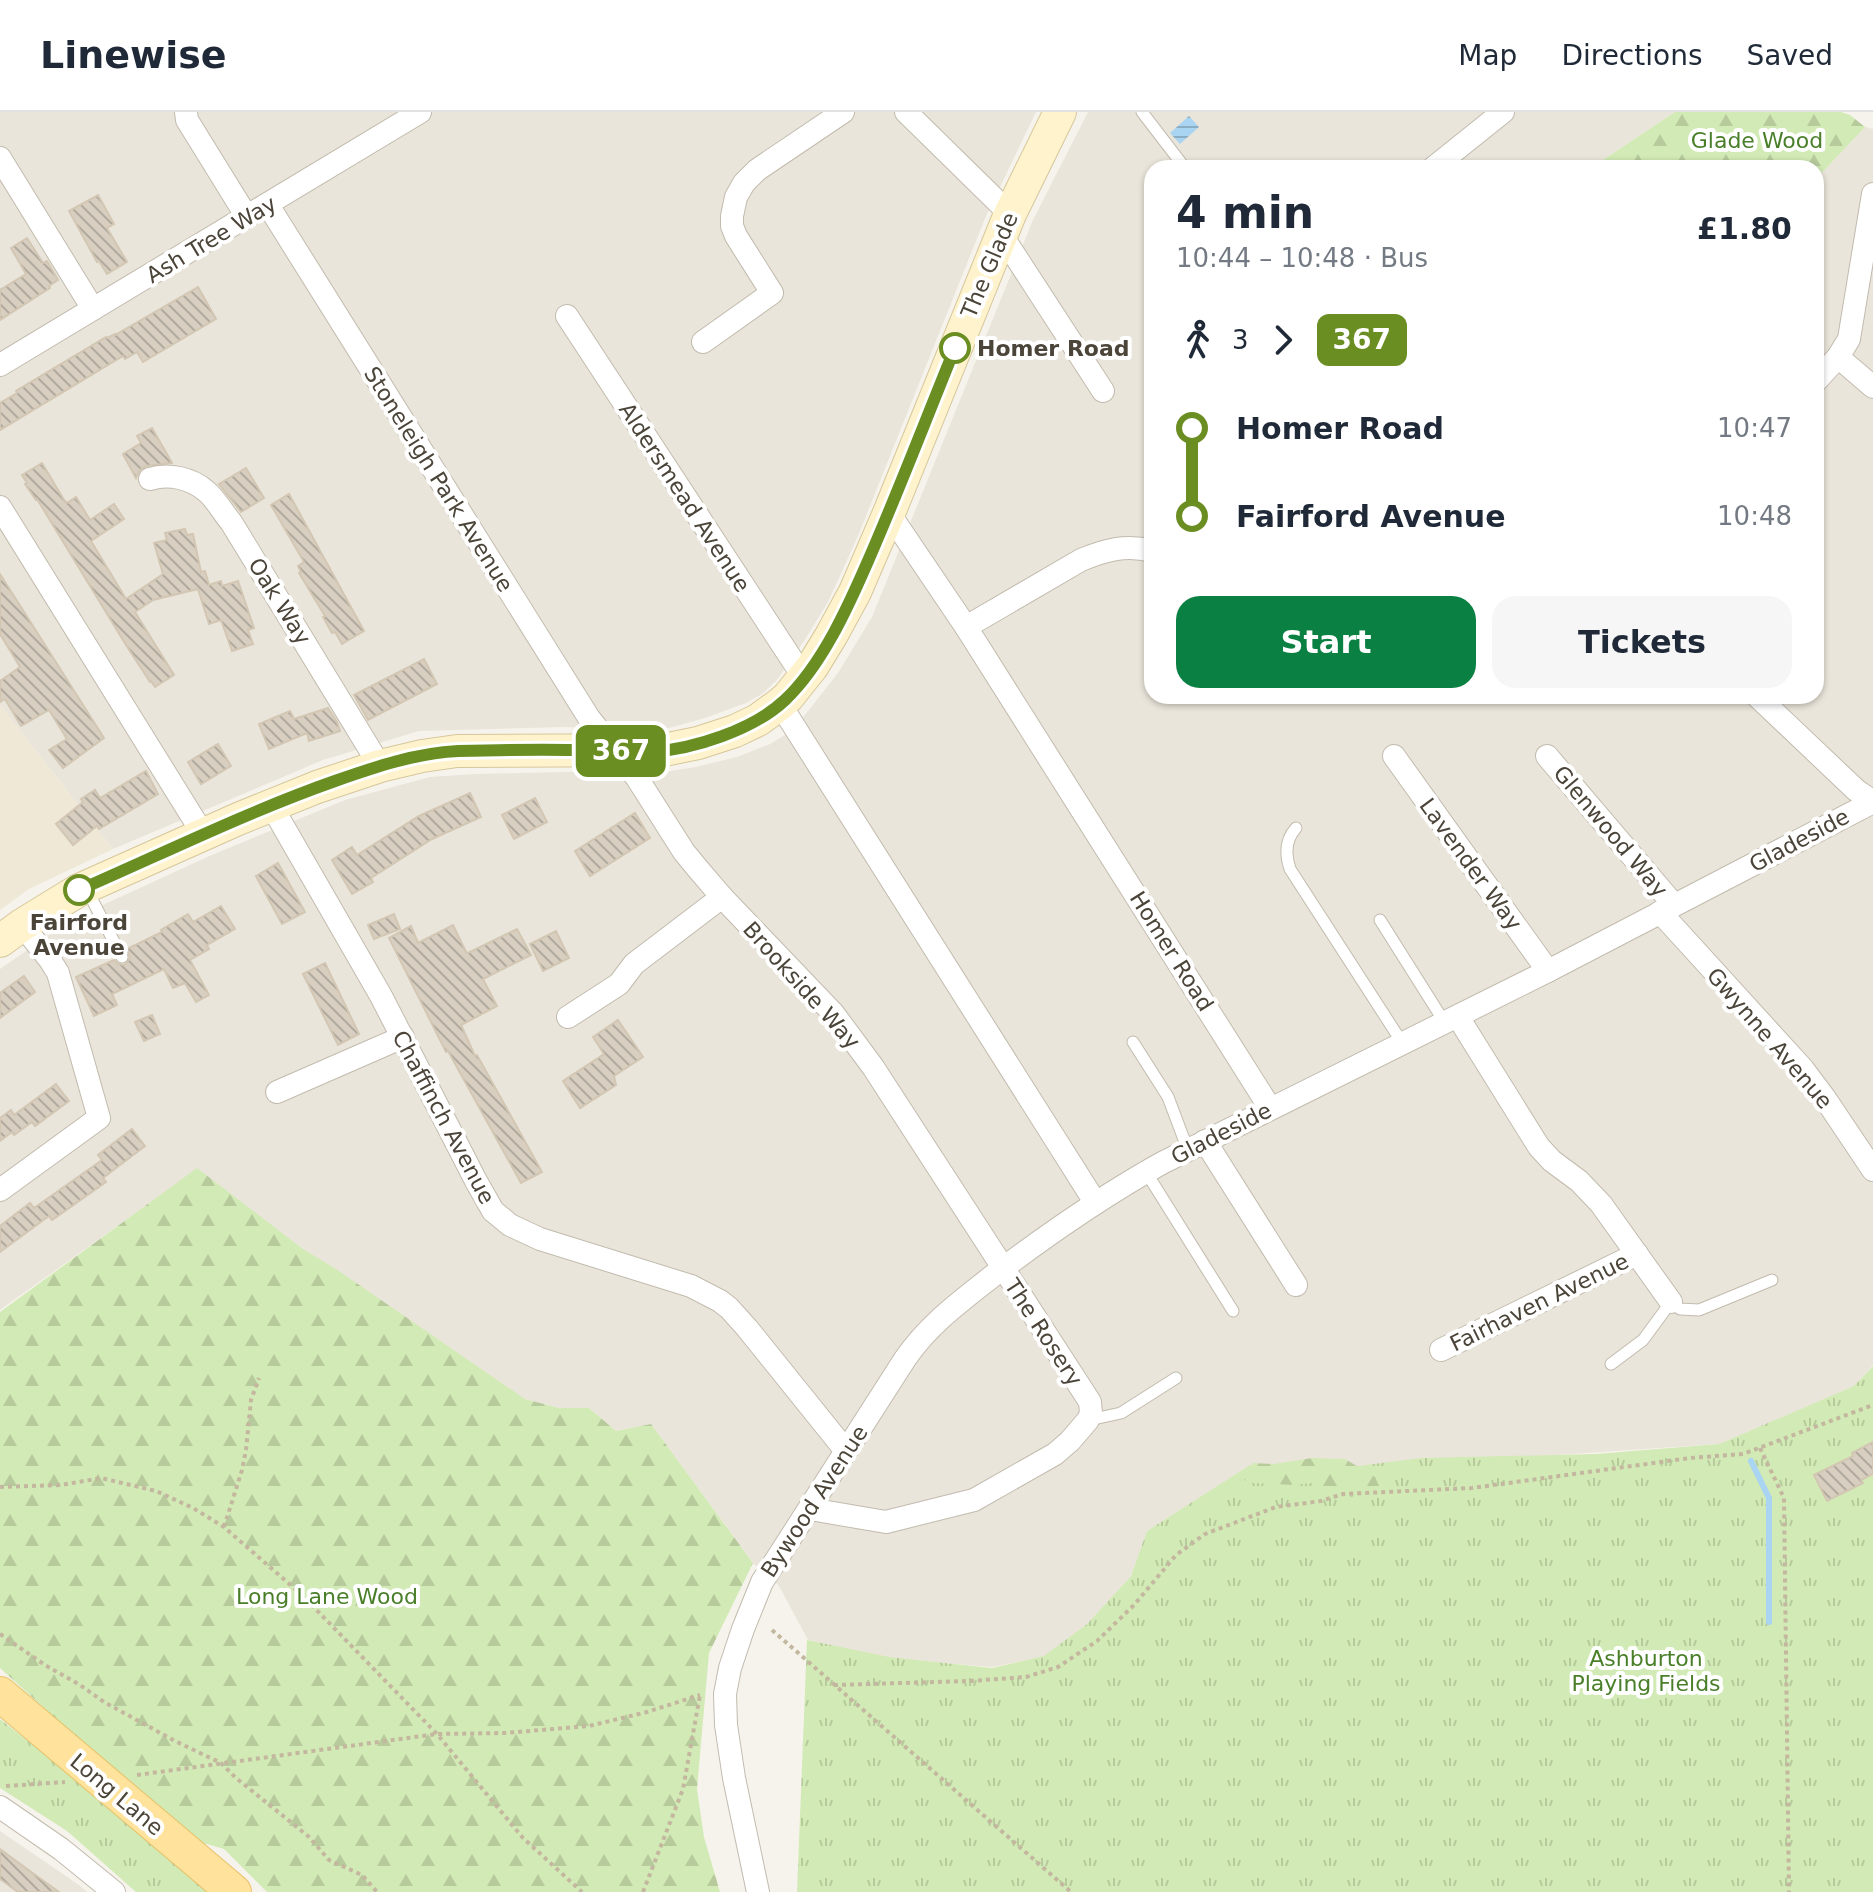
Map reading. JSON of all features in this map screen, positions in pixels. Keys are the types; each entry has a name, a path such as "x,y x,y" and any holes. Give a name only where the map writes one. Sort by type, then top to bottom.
{"main road":[{"name":"Long Lane","path":"0,1694 234,1892"}],"street":[{"path":"186,112 187,120 247,217"},
{"name":"Ash Tree Way","path":"0,365 420,112"},
{"path":"703,342 772,293 732,226 733,207 739,190 757,170 843,112"},
{"path":"906,112 920,123 1005,224 1103,391"},
{"name":"The Glade","path":"11,933 86,887 203,834 317,787 380,766 457,751 651,752 698,743 735,731 758,720 780,704 804,678 855,592 1005,224 1060,112"},
{"path":"1443,160 1503,112"},
{"path":"0,158 93,309"},
{"path":"1824,372 1849,339 1873,194"},
{"name":"Stoneleigh Park Avenue","path":"268,205 589,718 615,750"},
{"name":"Aldersmead Avenue","path":"567,316 804,678"},
{"path":"1838,357 1873,387"},
{"name":"Oak Way","path":"150,479 172,476 206,491 231,522 380,766"},
{"path":"0,507 203,834"},
{"name":"Homer Road","path":"889,513 966,627 1270,1108"},
{"path":"966,627 1081,560 1124,547 1144,550"},
{"path":"780,704 1095,1202"},
{"path":"1765,704 1856,790 1873,801"},
{"name":"Brookside Way","path":"615,750 637,778 684,852 848,1031 1003,1268"},
{"name":"Lavender Way","path":"1394,756 1548,971"},
{"name":"Glenwood Way","path":"1547,756 1667,909"},
{"name":"Gladeside","path":"1095,1202 1197,1145 1452,1020 1873,801"},
{"name":"Chaffinch Avenue","path":"271,805 353,945 483,1195 498,1217 540,1239 691,1286 720,1301 737,1316 846,1451"},
{"path":"568,1017 619,984 634,964 722,897"},
{"name":"Gwynne Avenue","path":"1667,909 1803,1069 1873,1170"},
{"path":"0,1190 99,1118 58,973 50,960 11,933"},
{"name":"Fairhaven Avenue","path":"1452,1020 1539,1147 1601,1204 1671,1302"},
{"path":"277,1092 403,1037"},
{"path":"1197,1145 1296,1285"},
{"name":"Bywood Avenue","path":"758,1892 729,1750 725,1707 726,1687 743,1629 762,1582 916,1343 943,1315 1095,1202"},
{"name":"Fairhaven Avenue","path":"1441,1350 1637,1254"},
{"name":"The Rosery","path":"1003,1268 1090,1402 1088,1420"},
{"path":"810,1509 886,1522 974,1500 1055,1454 1088,1420"},
{"path":"0,1807 61,1849 114,1892"}],"lane":[{"path":"1142,112 1179,160"},
{"path":"1296,828 1287,844 1285,856 1290,869 1403,1044"},
{"path":"86,887 122,957"},
{"path":"1380,920 1452,1020"},
{"path":"1133,1042 1197,1145"},
{"path":"1146,1172 1233,1311"},
{"path":"1611,1364 1643,1340 1671,1302 1680,1309 1699,1310 1772,1280"},
{"path":"1088,1420 1121,1413 1176,1378"}],"path":[{"path":"224,1527 242,1470 251,1400 259,1378"},
{"path":"834,1685 1026,1677 1058,1667 1097,1641 1134,1605 1176,1555 1205,1534 1276,1507 1321,1501 1343,1494 1472,1488 1690,1458 1743,1454 1873,1405"},
{"path":"1760,1448 1784,1498 1789,1892"},
{"path":"0,1487 61,1485 101,1478 156,1491 224,1527 302,1595 437,1734 523,1838 582,1892"},
{"path":"772,1630 1071,1892"},
{"path":"0,1634 104,1702 221,1763 308,1836 329,1860 362,1875 377,1892"},
{"path":"0,1787 100,1780 437,1734 505,1733 589,1726 647,1712 726,1687"},
{"path":"643,1892 683,1789 700,1695"}],"shaded area":[{"path":"0,112 1036,112 986,216 858,536 828,602 776,681 762,694 705,718 669,728 419,731 323,760 113,849 0,705"},
{"path":"1088,112 1675,112 1603,160 1144,160 1144,704 1824,704 1824,171 1865,127 1873,129 1873,1365 1853,1387 1719,1444 1309,1472 1249,1466 1147,1531 1131,1576 1087,1624 1044,1657 991,1667 889,1658 808,1640 779,1586 754,1564 651,1424 616,1431 589,1408 559,1408 525,1399 303,1249 197,1169 0,1310 0,969 56,930 107,903 214,854 345,800 430,777 614,771 652,774 737,757 785,735 801,720 838,673 872,617 1033,220"},
{"path":"0,705 113,849 29,889 0,910"},
{"path":"0,1831 79,1885 87,1892 0,1892"}],"green space":[{"name":"Glade Wood","path":"1675,112 1841,112 1865,127 1824,171 1824,160 1603,160"},
{"name":"Long Lane Wood","path":"197,1168 303,1249 525,1399 559,1408 589,1408 616,1431 651,1424 753,1563 709,1653 697,1789 704,1837 720,1892 267,1892 224,1849 189,1839 0,1668 0,1312"},
{"name":"Ashburton Playing Fields","path":"1873,1366 1873,1892 797,1892 807,1640 889,1657 992,1668 1044,1656 1087,1624 1131,1576 1147,1531 1250,1465 1309,1472 1422,1458 1596,1454 1719,1444 1854,1386"},
{"path":"1312,1458 1345,1459 1375,1477 1380,1488 1348,1498 1311,1483 1293,1485 1244,1480 1253,1463 1274,1464"},
{"path":"0,1719 105,1802 209,1892 136,1892 67,1831 0,1788"}],"water":[{"path":"1189,116 1199,127 1180,144 1170,133"}],"building":[{"path":"98,195 114,224 107,228 127,262 107,274 69,211"},
{"path":"27,238 43,263 47,261 58,280 0,320 0,290 26,274 11,248"},
{"path":"198,287 216,319 143,362 137,352 125,359 123,356 0,430 0,403 16,391"},
{"path":"152,428 172,463 146,466 136,478 123,454 141,443 137,436"},
{"path":"42,463 64,500 67,503 76,497 90,520 114,504 124,519 91,541 126,599 163,574 154,543 167,540 165,533 185,529 187,535 193,534 201,572 205,571 209,585 221,581 222,586 238,581 254,628 248,630 253,644 232,651 221,620 209,624 198,589 153,600 135,612 174,675 155,687 25,484 22,475"},
{"path":"246,468 264,498 241,512 219,484"},
{"path":"289,494 364,631 342,644 335,632 332,633 299,573 298,566 304,562 271,505"},
{"path":"0,574 104,738 63,768 49,750 67,739 49,710 21,726 5,699 0,702 0,681 20,667 0,634"},
{"path":"424,659 437,684 368,720 354,695"},
{"path":"328,708 340,731 309,741 307,733 269,749 259,724 290,711 294,719"},
{"path":"218,744 231,766 201,784 188,762"},
{"path":"146,771 158,794 99,829 97,826 73,845 56,824 83,802 81,799 95,790 100,798"},
{"path":"470,793 481,817 432,839 371,878 373,882 352,894 332,860 352,847 357,855 419,816"},
{"path":"535,798 547,822 514,839 502,815"},
{"path":"635,813 650,838 590,876 575,851"},
{"path":"278,863 305,912 282,924 256,876"},
{"path":"221,906 235,929 207,945 209,949 190,960 209,995 196,1002 185,983 173,988 164,969 112,994 117,1005 94,1016 76,977 114,960 125,965 130,958 127,949 162,932 188,914 193,922"},
{"path":"394,914 400,929 374,939 368,925"},
{"path":"453,925 468,953 517,929 531,955 483,979 497,1006 461,1025 475,1056 542,1172 521,1183 446,1052 389,938 411,926 418,943"},
{"path":"556,931 569,958 543,971 530,944"},
{"path":"325,963 359,1034 338,1045 303,974"},
{"path":"24,976 35,992 0,1018 0,993"},
{"path":"152,1015 160,1034 144,1041 135,1022"},
{"path":"618,1020 643,1057 614,1076 616,1085 580,1108 563,1081 604,1054 593,1037"},
{"path":"56,1084 69,1101 35,1126 32,1122 0,1141 0,1118 11,1110 14,1115"},
{"path":"132,1129 145,1146 103,1178 106,1182 52,1220 49,1216 0,1252 0,1226 30,1203 34,1208 102,1160 98,1155"},
{"path":"1873,1442 1873,1474 1861,1480 1863,1483 1827,1501 1814,1475 1853,1456 1852,1453"},
{"path":"0,1849 59,1892 18,1892 0,1879"}],"waterway":[{"path":"1751,1461 1769,1498 1769,1622"}],"bus line":[{"name":"367","path":"79,890 271,805 398,761 457,751 651,752 725,735 758,720 788,697 812,667 842,617 889,513 955,348"}],"place":[{"name":"Homer Road","path":"955,348"},
{"name":"Fairford Avenue","path":"79,890"}]}
